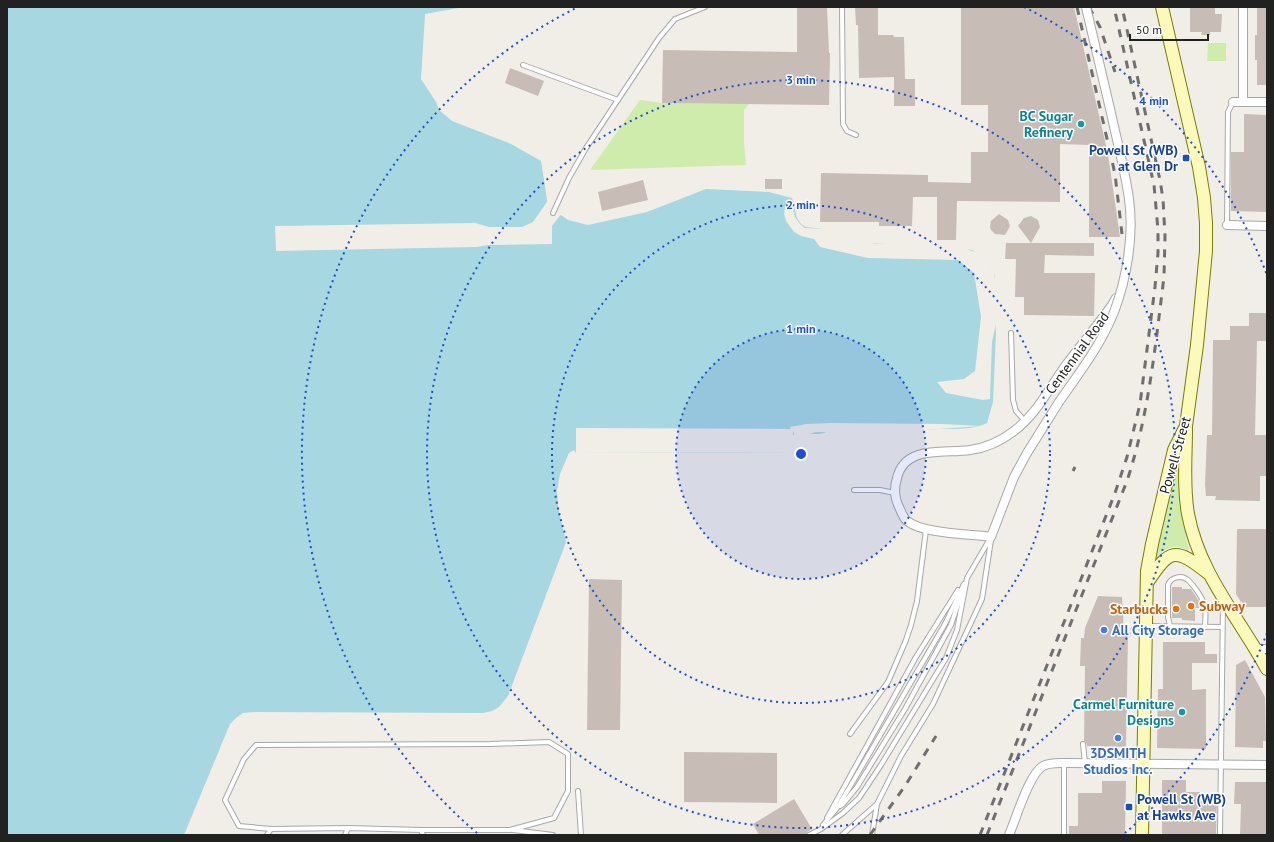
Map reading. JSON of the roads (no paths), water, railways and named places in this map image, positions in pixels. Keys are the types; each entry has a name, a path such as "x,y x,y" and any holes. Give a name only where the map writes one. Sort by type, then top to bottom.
{"main road":[{"name":"Powell Street","path":"1142,835 1146,585 1149,556 1172,457 1186,426 1197,345 1206,251 1204,198 1191,130 1162,7"},
{"path":"1186,426 1186,492 1188,514 1197,548 1209,574 1223,597 1262,649 1267,669"},
{"path":"1146,585 1158,565 1169,556 1175,554 1187,558 1209,574"}],"street":[{"path":"991,537 1014,477 1027,453 1096,347 1106,329 1120,294 1126,268 1129,243 1129,200 1087,7"},
{"name":"Centennial Road","path":"991,537 926,530 907,520 897,504 895,493 898,473 904,464 913,458 932,452 970,450 987,446 998,441 1026,422 1066,365 1112,305 1129,267 1134,234 1131,199 1121,142 1104,66 1087,7"},
{"path":"1243,7 1243,102"},
{"path":"1233,102 1267,102"},
{"path":"1227,225 1267,226"},
{"path":"1009,835 1032,778 1044,765 1085,763 1267,765"}],"lane":[{"path":"553,213 569,178 586,148 659,38 675,19 705,7"},
{"path":"842,7 843,124 846,131 856,135"},
{"path":"523,65 618,100"},
{"path":"1227,225 1228,112 1233,102"},
{"path":"1011,333 1013,400 1016,411 1026,422"},
{"path":"854,490 880,490 895,493"},
{"path":"850,734 888,682 906,640 917,601 926,530"},
{"path":"821,829 916,657 938,620 967,578 991,537"},
{"path":"872,835 877,804 901,756 933,704 982,599 991,537"},
{"path":"1170,626 1168,617 1168,585 1173,579 1181,577 1190,581 1204,604 1205,627"},
{"path":"821,829 837,808 945,624 967,578"},
{"path":"837,808 843,804 857,787 905,708 951,625 967,578"},
{"path":"809,835 821,829 843,813 859,798 881,765 946,658 957,630 967,578"},
{"path":"1220,835 1223,597"},
{"path":"1145,626 1222,627"},
{"path":"510,830 554,818 568,791 568,754 549,742 490,744 256,745 244,759 225,800 240,826 271,829 348,828 510,830 553,835"},
{"path":"1083,744 1085,763"},
{"path":"1064,763 1064,835"},
{"path":"578,791 581,835"},
{"path":"842,835 877,804"},
{"path":"345,835 348,828"},
{"path":"267,835 271,829"},
{"path":"421,830 423,835"}],"water":[{"path":"7,7 464,7 425,14 421,79 436,102 439,110 452,121 511,144 541,161 548,206 568,220 588,225 647,212 706,189 769,192 792,198 797,218 801,224 806,227 823,229 866,243 960,248 972,250 988,264 995,276 994,302 996,333 993,402 987,423 976,427 957,429 884,431 830,430 819,434 797,431 792,436 792,453 576,452 563,487 564,508 572,539 505,716 241,725 193,835 7,835"}],"railway":[{"path":"1077,7 1115,174 1122,234"},
{"path":"1089,7 1100,27 1115,72"},
{"path":"980,835 1115,493 1127,457 1140,404 1155,287 1158,253 1158,230 1154,185 1114,7"},
{"path":"987,835 1127,481 1135,456 1146,405 1164,277 1165,236 1163,199 1122,7"},
{"path":"1073,471 1075,467"},
{"path":"870,835 905,786 936,736"}],"place":[{"name":"BC Sugar Refinery","path":"1081,124"},
{"name":"Powell St (WB) at Glen Dr","path":"1186,158"},
{"name":"Subway","path":"1191,606"},
{"name":"Starbucks","path":"1176,609"},
{"name":"All City Storage","path":"1104,630"},
{"name":"Carmel Furniture Designs","path":"1182,712"},
{"name":"3DSMITH Studios Inc.","path":"1118,738"},
{"name":"Powell St (WB) at Hawks Ave","path":"1129,807"}]}
